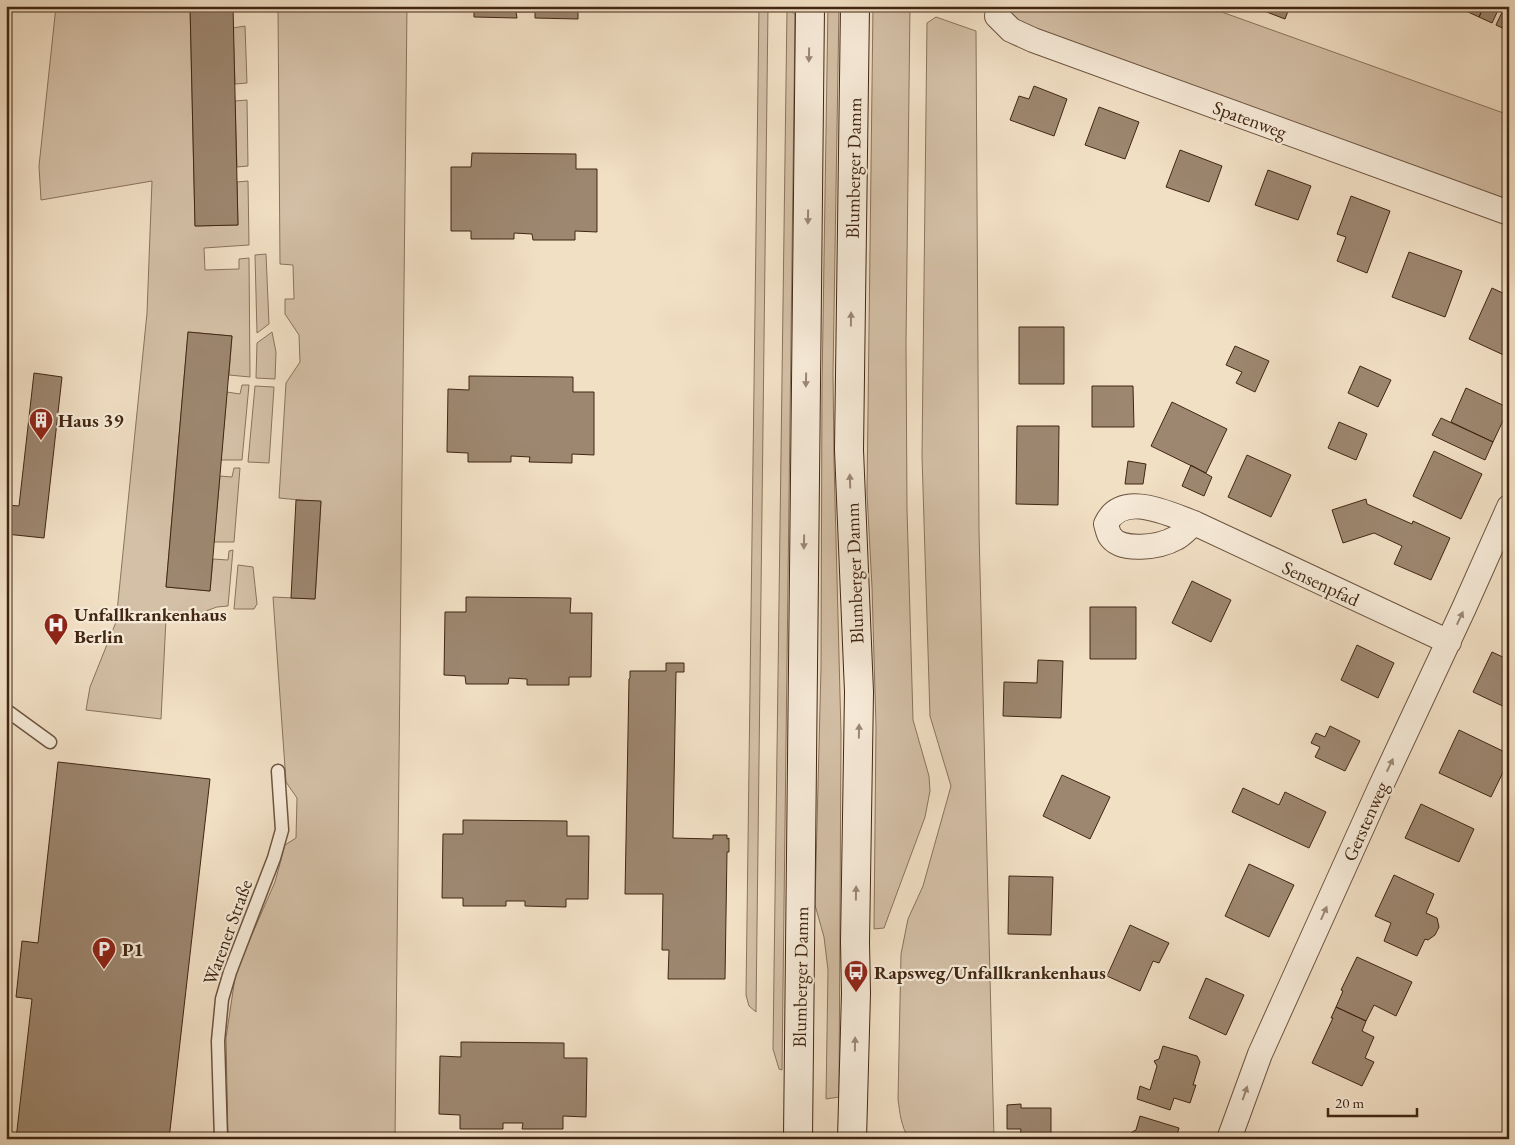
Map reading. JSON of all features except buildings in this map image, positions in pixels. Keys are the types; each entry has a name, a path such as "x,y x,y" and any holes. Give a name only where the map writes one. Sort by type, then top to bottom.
{"main road":[{"name":"Blumberger Damm","path":"798,1139 810,6"},
{"name":"Blumberger Damm","path":"852,1139 856,993 855,942 859,692 849,450 855,6"}],"street":[{"name":"Spatenweg","path":"997,16 1011,30 1033,40 1509,213"},
{"name":"Gerstenweg","path":"1229,1139 1260,1054 1509,507"},
{"name":"Sensenpfad","path":"1194,523 1449,642"}],"lane":[{"path":"6,710 50,742"},
{"name":"Warener Straße","path":"221,1139 218,1041 222,999 230,972 274,858 282,830 278,771"}],"shaded area":[{"path":"56,6 190,6 195,226 238,225 237,182 248,181 249,245 204,248 205,270 239,269 239,259 249,258 250,377 229,375 232,336 188,332 166,587 210,591 213,559 228,560 229,551 233,550 228,606 217,607 192,616 166,619 161,719 86,710 90,687 116,622 147,313 152,181 41,200 39,166"},
{"path":"278,6 407,6 395,1139 228,1139 226,1038 236,971 275,882 285,845 296,838 297,798 286,782 273,597 315,599 321,502 279,498 286,383 300,362 299,335 285,314 285,299 294,299 293,265 280,264"},
{"path":"759,6 768,6 756,1012 749,1006 746,995"},
{"path":"828,6 839,6 833,374 841,734 839,1097 826,1099 828,970 824,937 815,905 821,668 822,388"},
{"path":"873,6 910,6 906,344 907,509 913,720 929,776 930,791 925,817 884,928 874,929 876,727 867,493"},
{"path":"1006,6 1205,6 1509,115 1509,204 1037,36 1009,15"},
{"path":"787,9 795,14 782,1070 779,1069 773,1049"},
{"path":"936,17 976,31 979,531 994,1139 909,1139 900,1115 898,1099 901,954 908,919 923,886 951,786 930,716 922,456 927,23"},
{"path":"245,26 247,83 235,84 233,28"},
{"path":"247,100 248,166 237,167 235,101"},
{"path":"266,254 269,324 257,333 255,255"},
{"path":"272,332 276,352 275,379 256,378 257,343"},
{"path":"242,385 249,385 242,460 221,460 227,392 240,394"},
{"path":"255,386 274,387 269,463 248,462"},
{"path":"234,468 240,468 234,542 214,542 220,476 232,477"},
{"path":"238,565 253,567 257,604 254,609 234,609"}],"place":[{"name":"Haus 39","path":"41,441"},
{"name":"Unfallkrankenhaus Berlin","path":"56,646"},
{"name":"P1","path":"104,970"},
{"name":"Rapsweg/Unfallkrankenhaus","path":"856,993"}]}
